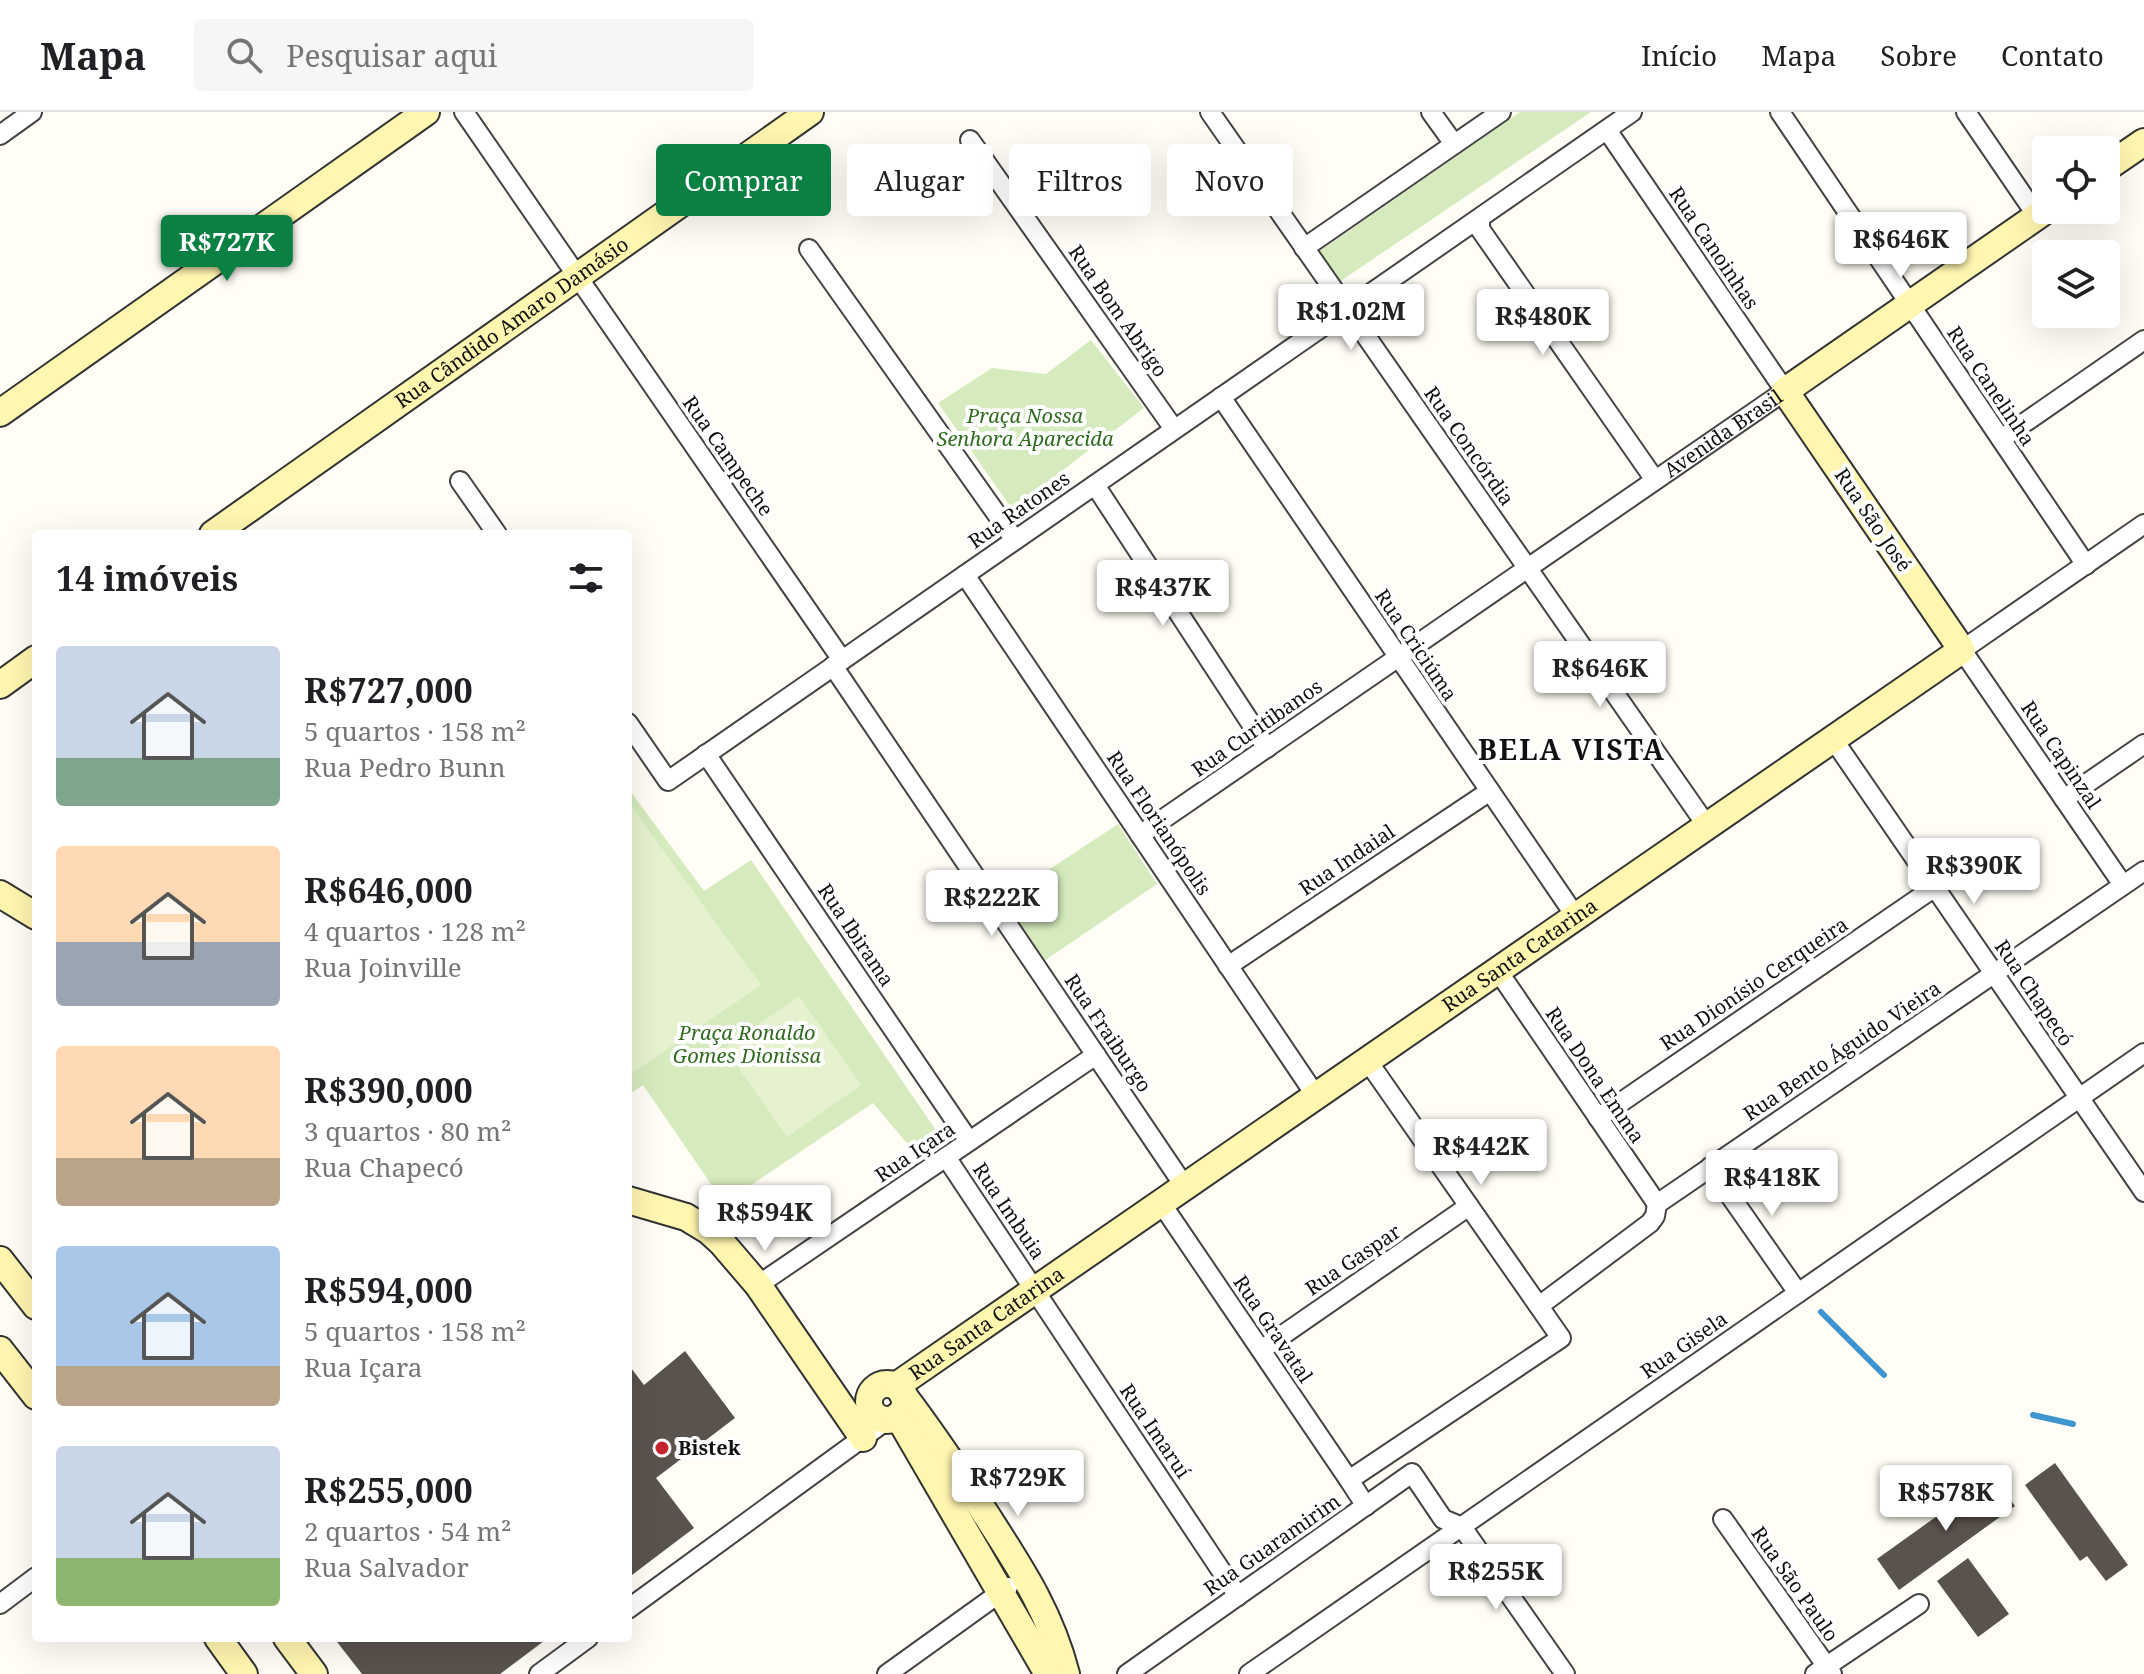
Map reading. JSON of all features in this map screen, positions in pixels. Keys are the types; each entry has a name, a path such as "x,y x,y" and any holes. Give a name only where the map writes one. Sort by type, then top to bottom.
{"main road":[{"path":"0,413 426,112"},
{"name":"Rua Cândido Amaro Damásio","path":"219,530 810,112"},
{"path":"2120,158 2144,142"},
{"name":"Avenida Brasil","path":"1785,391 2032,220"},
{"name":"Rua São José","path":"1785,391 1962,650"},
{"name":"Rua Santa Catarina","path":"896,1404 1035,1290 1962,650"},
{"path":"0,685 32,662"},
{"path":"0,894 32,914"},
{"path":"632,1201 686,1217 709,1231 733,1253 863,1438"},
{"path":"0,1260 32,1297"},
{"path":"0,1331 32,1372"},
{"path":"0,1350 32,1391"},
{"path":"833,1395 870,1395 880,1385 891,1384 896,1404 1048,1674"},
{"path":"896,1404 943,1448 1025,1575 1049,1620 1066,1674"},
{"path":"221,1642 244,1674"},
{"path":"290,1642 314,1674"}],"street":[{"path":"0,135 32,112"},
{"name":"Rua Campeche","path":"464,112 838,663"},
{"name":"Rua Concórdia","path":"1210,112 1707,826"},
{"path":"1431,112 1454,144"},
{"path":"1304,248 1501,112"},
{"name":"Rua Ratones","path":"632,729 668,781 1632,112"},
{"name":"Rua Canelinha","path":"1780,112 2086,565"},
{"path":"1966,112 2032,200"},
{"name":"Rua Canoinhas","path":"1607,130 1785,391"},
{"name":"Rua Bom Abrigo","path":"970,140 1174,429"},
{"path":"1480,218 1480,229 1655,480"},
{"path":"809,249 1015,540"},
{"path":"2001,439 2144,340"},
{"name":"Avenida Brasil","path":"1398,657 1785,391"},
{"name":"Rua Criciúma","path":"1221,397 1576,917"},
{"path":"460,481 494,530"},
{"path":"1095,485 1267,748"},
{"name":"Rua Santa Catarina","path":"1962,650 2144,524"},
{"name":"Rua Florianópolis","path":"965,575 1316,1096"},
{"name":"Rua Capinzal","path":"1962,650 2123,885"},
{"name":"Rua Curitibanos","path":"1140,835 1398,657"},
{"name":"Rua Fraiburgo","path":"838,663 1185,1187"},
{"name":"Rua Chapecó","path":"1833,739 2144,1192"},
{"path":"2064,799 2144,744"},
{"name":"Rua Ibirama","path":"706,754 969,1141"},
{"name":"Rua Indaial","path":"1228,966 1490,791"},
{"name":"Rua Bento Águido Vieira","path":"1539,1306 1650,1223 1657,1204 2144,871"},
{"name":"Rua Dionísio Cerqueira","path":"1598,1118 1935,887"},
{"name":"Rua Dona Emma","path":"1498,971 1657,1204"},
{"name":"Rua Gisela","path":"1249,1674 2144,1053"},
{"name":"Rua Içara","path":"758,1285 1096,1055"},
{"path":"1367,1060 1539,1306"},
{"name":"Rua Imbuia","path":"946,1157 1035,1290"},
{"path":"1710,1167 1798,1293"},
{"name":"Rua Gravatal","path":"1161,1203 1349,1480"},
{"name":"Rua Gaspar","path":"1261,1350 1469,1206"},
{"name":"Rua Imaruí","path":"1035,1290 1238,1596"},
{"name":"Rua Guaramirim","path":"1127,1674 1366,1506 1349,1480 1561,1338 1539,1306"},
{"name":"Rua Santa Catarina","path":"632,1606 863,1438 896,1404"},
{"path":"1366,1506 1412,1473 1443,1519 1462,1527 1565,1674"},
{"name":"Rua São Paulo","path":"1723,1519 1825,1671"},
{"path":"887,1674 1025,1575"},
{"path":"0,1604 32,1580"},
{"path":"1825,1671 1919,1604"},
{"path":"539,1674 583,1642"}],"green space":[{"path":"1520,112 1591,112 1339,282 1317,253"},
{"name":"Praça Nossa Senhora Aparecida","path":"1091,340 1144,408 1012,509 938,403 992,368 1046,374"},
{"name":"Praça Ronaldo Gomes Dionissa","path":"632,793 704,891 751,860 942,1139 917,1155 873,1103 724,1203 643,1085 632,1092"},
{"path":"632,808 761,985 632,1073"},
{"path":"1118,824 1157,884 1044,961 1003,900"},
{"path":"799,996 861,1085 787,1137 725,1048"}],"building":[{"name":"Bistek","path":"685,1351 735,1418 656,1478 694,1528 632,1575 632,1369 644,1385"},
{"path":"2055,1463 2128,1565 2106,1581 2087,1556 2080,1561 2025,1485"},
{"path":"1993,1476 2015,1506 1899,1590 1877,1559"},
{"path":"1968,1558 2009,1614 1978,1637 1937,1581"},
{"path":"337,1642 543,1642 500,1674 362,1674"}],"waterway":[{"path":"1821,1312 1884,1375"},
{"path":"2033,1415 2073,1424"}],"place":[{"name":"Bistek","path":"662,1448"}],"district":[{"name":"BELA VISTA","path":"1572,750"}]}
